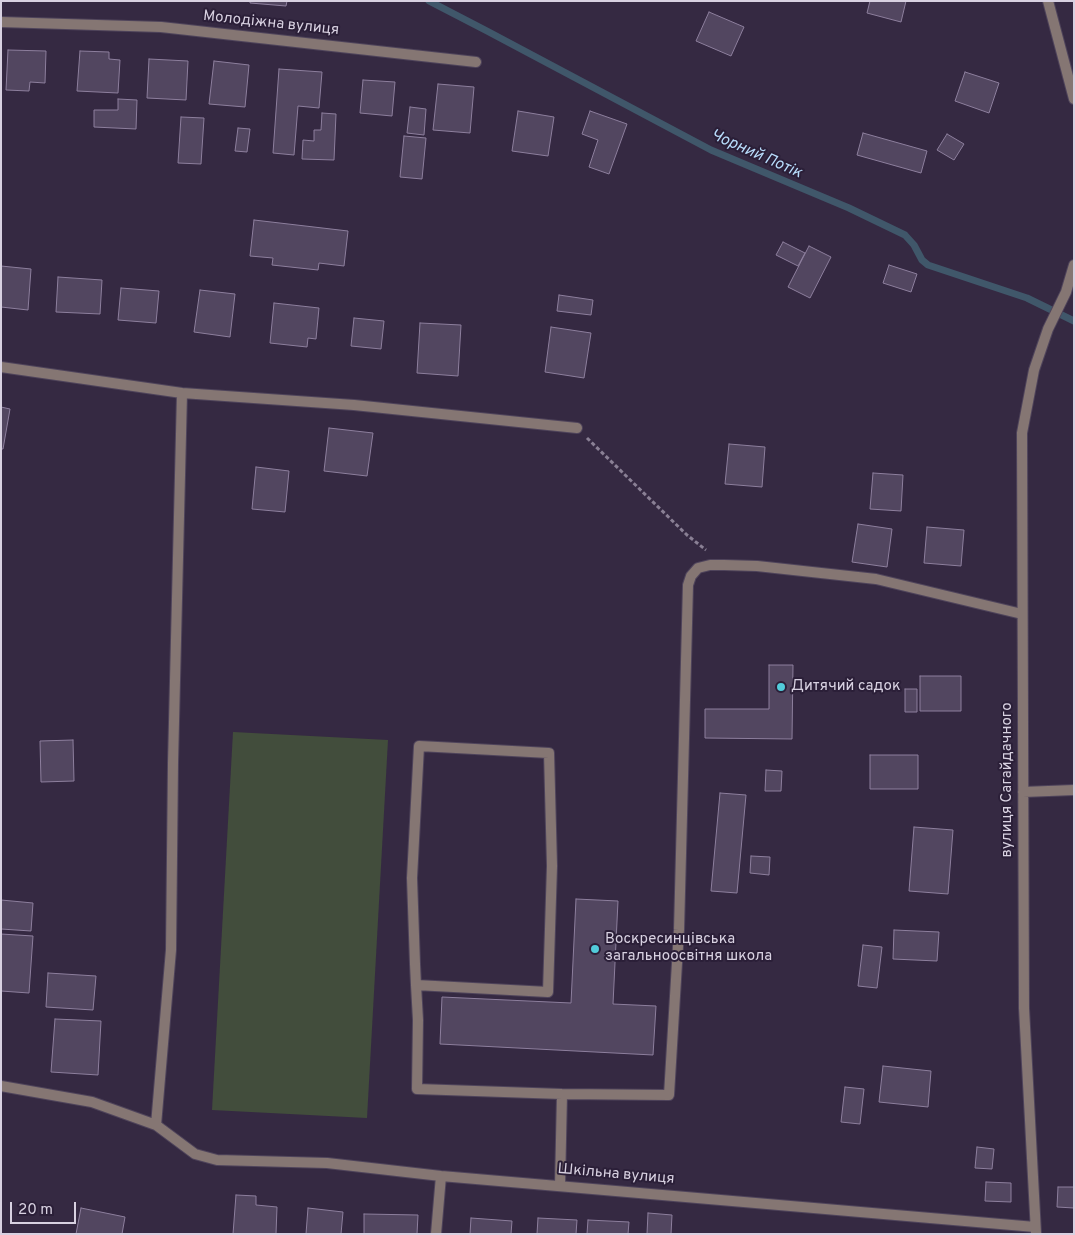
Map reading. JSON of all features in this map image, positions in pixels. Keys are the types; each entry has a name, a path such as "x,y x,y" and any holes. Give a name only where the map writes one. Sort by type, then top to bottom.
{"street":[{"path":"1048,1 1074,99"},
{"name":"Молодіжна вулиця","path":"1,22 161,27 476,62"},
{"name":"вулиця Сагайдачного","path":"1036,1230 1024,1008 1022,433 1034,370 1048,329 1066,292 1074,265"},
{"path":"1,367 182,393 354,405 577,428"},
{"path":"1,1086 92,1102 156,1125 170,950 172,763 182,393"},
{"path":"416,985 548,992 552,866 549,753 419,746 412,878 416,985 418,1020 417,1089 562,1094 669,1095 679,930 688,585 690,576 698,568 710,565 724,565 757,566 876,579 1022,614"},
{"path":"1023,792 1074,790"},
{"path":"560,1185 562,1094"},
{"name":"Шкільна вулиця","path":"156,1125 195,1154 218,1160 327,1163 441,1176 560,1185 1036,1230"},
{"path":"436,1234 441,1176"}],"path":[{"path":"577,428 687,535 724,565"}],"green space":[{"path":"233,732 388,740 367,1118 212,1110"}],"building":[{"path":"250,1 287,1 286,6 250,3"},
{"path":"870,1 906,1 901,22 867,13"},
{"path":"709,12 744,27 731,56 696,41"},
{"path":"8,50 46,51 45,83 30,82 29,91 6,90"},
{"path":"80,51 109,52 109,59 120,60 118,93 77,91"},
{"path":"149,59 188,61 186,100 147,98"},
{"path":"214,61 249,65 245,107 209,104"},
{"path":"279,69 322,72 319,108 298,106 294,155 273,153"},
{"path":"965,72 999,83 989,113 955,101"},
{"path":"363,80 395,82 392,116 360,113"},
{"path":"438,84 474,87 470,133 433,130"},
{"path":"118,99 137,100 136,129 94,127 94,110 118,110"},
{"path":"410,107 426,109 424,135 407,133"},
{"path":"518,111 554,117 548,156 512,151"},
{"path":"590,111 627,124 609,174 589,167 598,140 582,134"},
{"path":"322,113 336,114 334,160 302,159 303,140 314,141 314,130 321,130"},
{"path":"181,117 204,118 201,164 178,163"},
{"path":"238,128 250,129 247,152 235,151"},
{"path":"863,133 927,151 921,173 857,155"},
{"path":"947,134 964,144 954,160 937,150"},
{"path":"404,136 426,138 422,179 400,177"},
{"path":"254,220 348,231 344,266 319,263 318,270 272,265 273,258 250,256"},
{"path":"783,242 805,253 798,266 776,255"},
{"path":"809,246 831,257 810,298 788,287"},
{"path":"889,265 917,274 911,292 883,283"},
{"path":"1,266 31,269 28,310 1,307"},
{"path":"58,277 102,280 100,314 56,312"},
{"path":"121,288 159,291 156,323 118,320"},
{"path":"200,290 235,294 230,337 194,332"},
{"path":"559,295 593,300 591,315 557,311"},
{"path":"274,303 319,308 316,339 308,338 307,347 270,343"},
{"path":"354,318 384,321 381,349 351,346"},
{"path":"420,323 461,325 458,376 417,373"},
{"path":"551,327 591,333 584,378 545,372"},
{"path":"1,407 10,409 3,449 1,449"},
{"path":"329,428 373,433 367,476 324,471"},
{"path":"729,444 765,447 762,487 725,484"},
{"path":"256,467 289,471 285,512 252,509"},
{"path":"873,473 903,475 901,511 870,509"},
{"path":"858,524 892,529 887,567 852,562"},
{"path":"927,527 964,530 961,566 924,563"},
{"name":"Дитячий садок","path":"769,665 793,665 792,739 705,738 705,709 769,709"},
{"path":"920,676 961,676 961,711 920,711"},
{"path":"905,689 917,689 917,712 905,712"},
{"path":"73,740 74,781 41,782 40,741"},
{"path":"870,755 918,755 918,789 870,789"},
{"path":"766,770 782,771 781,791 765,791"},
{"path":"720,793 746,795 737,893 711,891"},
{"path":"914,827 953,830 948,894 909,891"},
{"path":"751,856 770,857 769,875 750,873"},
{"name":"Воскресинцівська загальноосвітня школа","path":"576,899 618,901 613,1004 656,1006 653,1055 440,1044 442,997 571,1003"},
{"path":"1,900 33,903 31,931 1,929"},
{"path":"894,930 939,932 937,961 893,959"},
{"path":"1,934 33,936 29,993 1,991"},
{"path":"863,945 882,947 877,988 858,986"},
{"path":"48,973 96,976 93,1010 46,1007"},
{"path":"55,1019 101,1021 98,1075 51,1072"},
{"path":"883,1066 931,1071 928,1107 879,1102"},
{"path":"845,1087 864,1089 860,1124 841,1122"},
{"path":"977,1147 994,1149 992,1169 975,1168"},
{"path":"986,1182 1011,1183 1011,1202 985,1201"},
{"path":"1058,1187 1074,1187 1074,1208 1057,1207"},
{"path":"236,1195 256,1196 256,1205 277,1207 276,1234 233,1234"},
{"path":"81,1208 125,1217 122,1234 76,1234"},
{"path":"308,1208 343,1212 341,1234 306,1234"},
{"path":"648,1213 672,1215 671,1234 647,1234"},
{"path":"364,1214 418,1215 417,1234 364,1234"},
{"path":"471,1218 512,1221 511,1234 470,1234"},
{"path":"538,1218 577,1220 576,1234 537,1234"},
{"path":"588,1220 629,1222 628,1234 587,1234"}],"waterway":[{"name":"Чорний Потік","path":"429,1 711,150 849,208 905,235 914,245 922,260 928,265 1027,298 1074,321"}],"place":[{"name":"Дитячий садок","path":"781,687"},
{"name":"Воскресинцівська загальноосвітня школа","path":"595,949"}]}
